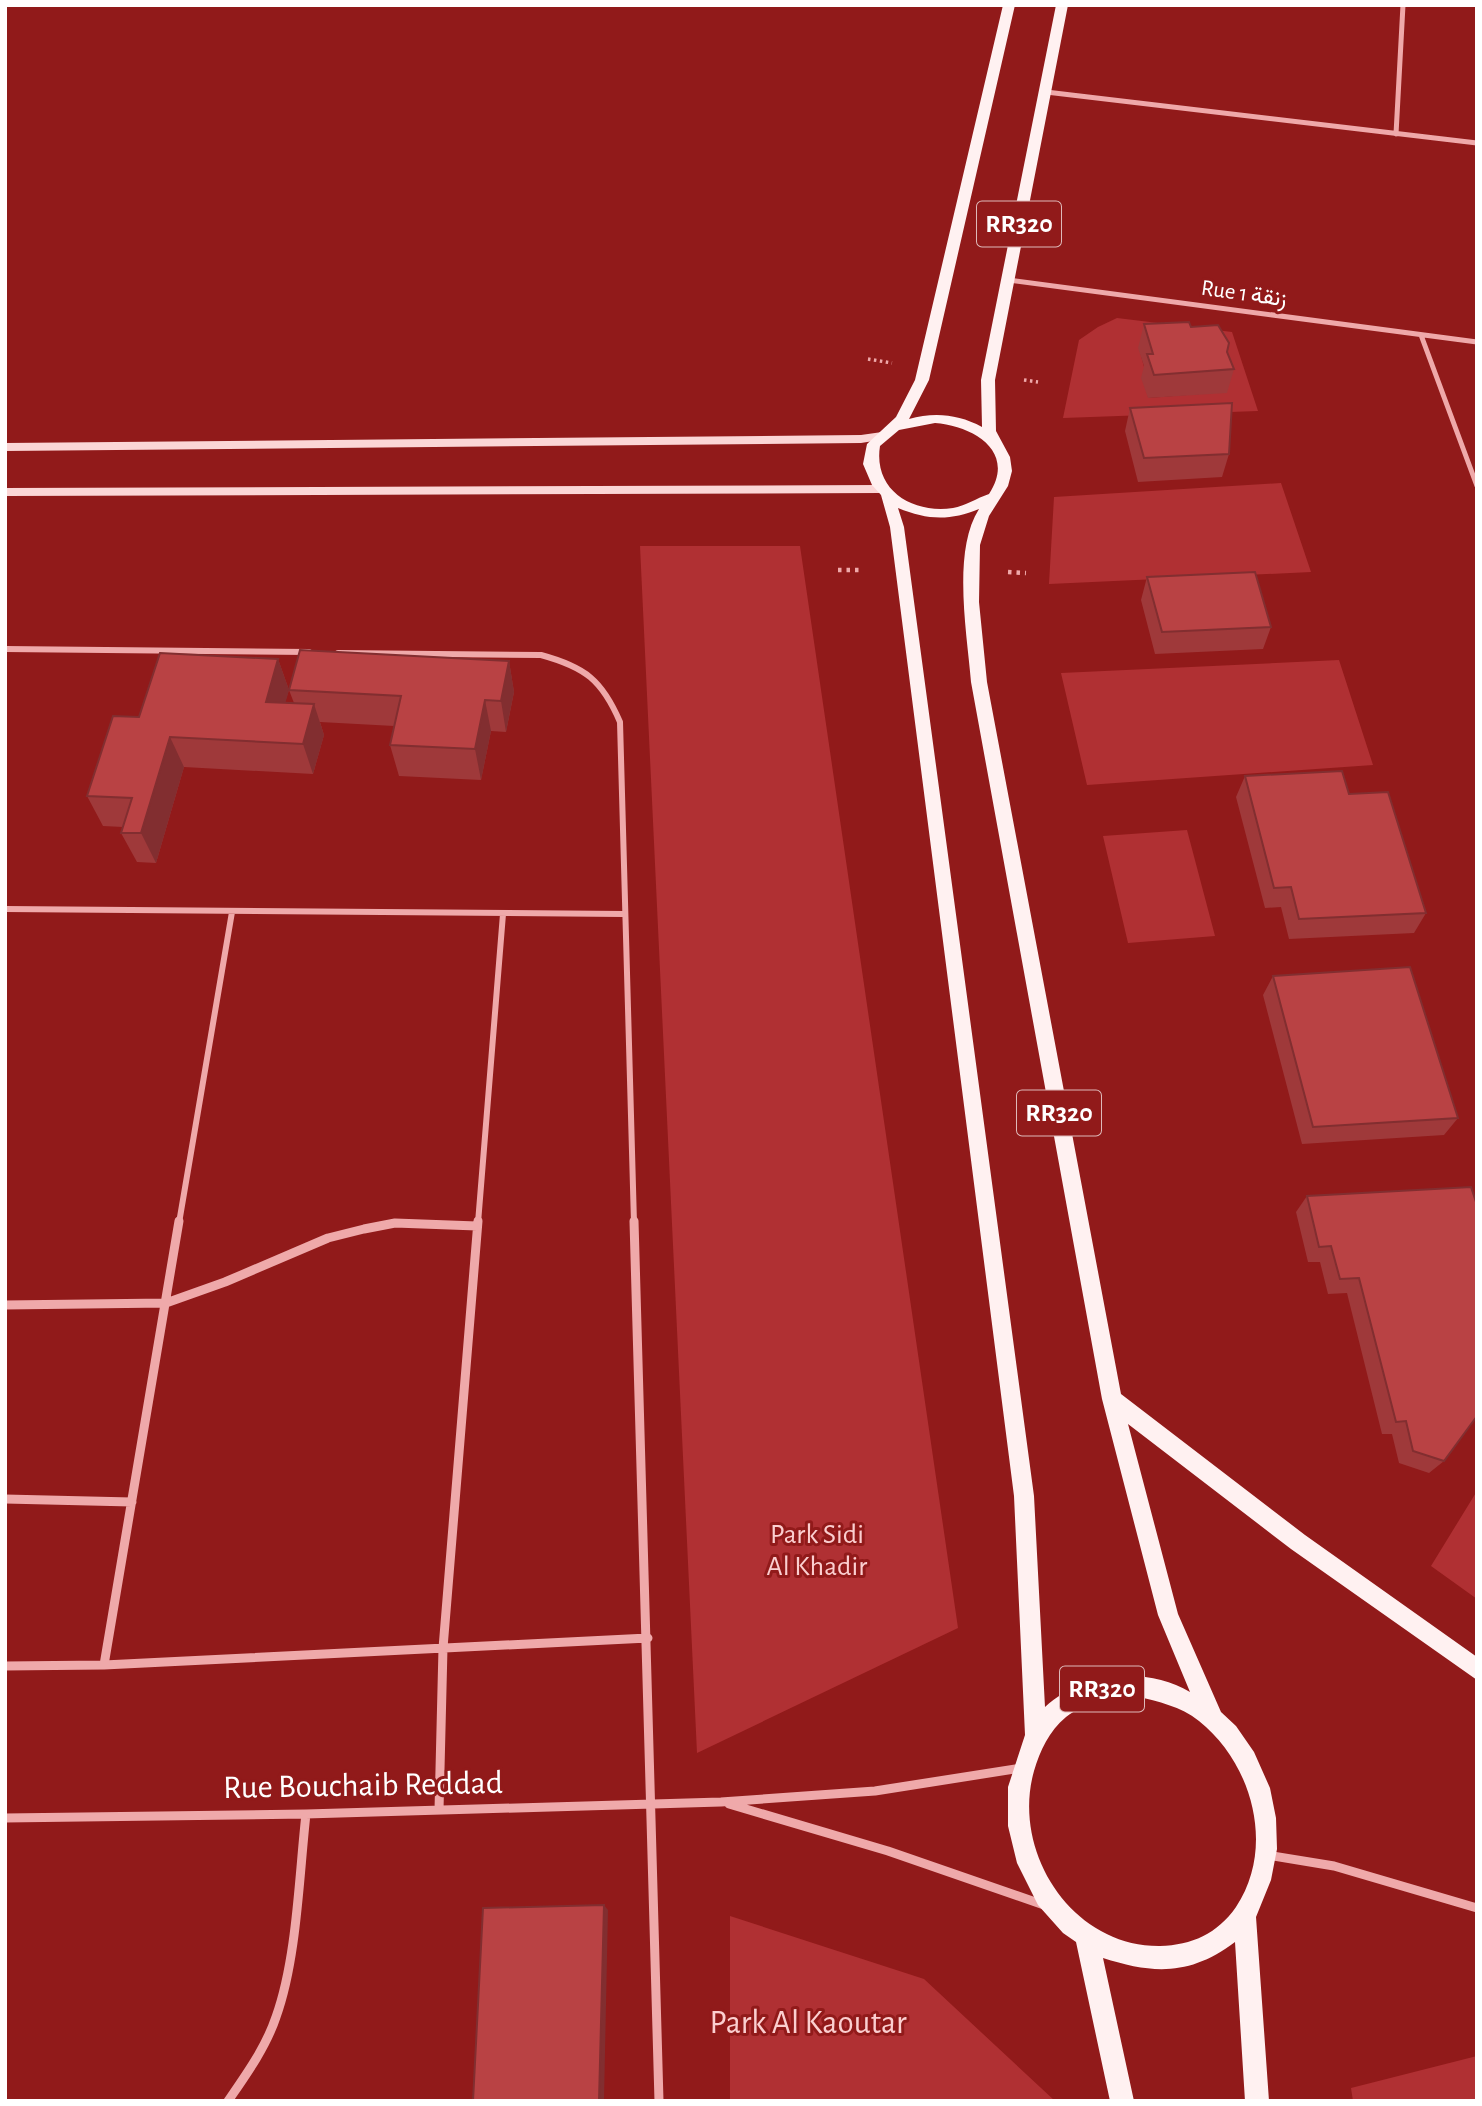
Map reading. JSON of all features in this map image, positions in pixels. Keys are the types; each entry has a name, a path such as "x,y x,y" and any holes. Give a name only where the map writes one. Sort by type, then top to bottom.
{"main road":[{"name":"RR320","path":"1009,5 922,380 908,410 872,451 869,462 873,479 883,493 897,527 1014,1413 1024,1496 1036,1735"},
{"name":"RR320","path":"1062,5 988,380 988,423 1003,457 1005,471 1001,486 991,498 977,530 972,555 972,602 979,682 1112,1399 1168,1615 1212,1717"},
{"path":"5,447 861,439 886,433 915,421 945,420 974,428 995,443"},
{"path":"5,492 883,493 916,510 940,513 973,508 991,498"},
{"path":"1112,1399 1298,1542 1477,1670"},
{"name":"RR320","path":"1136,1685 1176,1695 1212,1717 1238,1745 1257,1779 1267,1818 1267,1855 1258,1889 1229,1933 1209,1946 1186,1955 1160,1960 1136,1958 1110,1950 1087,1938 1052,1908 1032,1875 1019,1839 1016,1803 1021,1768 1036,1735 1063,1706 1098,1689 1136,1685"},
{"path":"1244,1914 1257,2101"},
{"path":"1087,1938 1122,2101"}],"street":[{"path":"1396,134 1403,5"},
{"path":"1046,92 1477,143"},
{"name":"Rue 1 زنقة","path":"1007,280 1477,342"},
{"path":"1421,335 1477,486"},
{"path":"5,649 319,652"},
{"path":"332,653 541,655 571,663 592,675 611,698 620,722 654,1805 659,2101"},
{"path":"5,909 624,914"},
{"path":"104,1664 232,912"},
{"path":"439,1810 443,1648 503,914"},
{"path":"5,1305 166,1303 225,1282 328,1238 364,1229 395,1223 477,1226"},
{"path":"5,1499 132,1502"},
{"path":"5,1666 104,1664 648,1638"},
{"name":"Rue Bouchaib Reddad","path":"5,1818 306,1814 721,1802 874,1791 1021,1768"},
{"name":"Rue Bouchaib Reddad","path":"721,1802 888,1851 1052,1908"},
{"path":"228,2101 254,2063 276,2018 287,1976 306,1814"},
{"path":"1267,1855 1334,1866 1477,1908"}],"path":[{"path":"869,359 904,365"},
{"path":"1019,379 1038,382"},
{"path":"838,570 863,570"},
{"path":"1000,572 1026,573"}],"green space":[{"path":"1117,318 1232,332 1258,411 1063,418 1079,340","holes":["1139,348 1226,392 1148,398 1147,378"]},
{"path":"1281,483 1311,572 1049,584 1054,497"},
{"name":"Park Sidi Al Khadir","path":"640,546 800,546 958,1628 697,1753"},
{"path":"1339,660 1373,765 1087,785 1061,673"},
{"path":"1187,830 1215,936 1128,943 1103,836"},
{"path":"1477,1491 1477,1599 1431,1566"},
{"name":"Park Al Kaoutar","path":"730,1916 924,1979 1055,2101 730,2101"},
{"path":"1477,2056 1477,2101 1353,2101 1351,2088"}],"building":[{"path":"1189,322 1191,327 1218,325 1229,343 1227,352 1234,369 1154,375 1147,354 1153,354 1144,324"},
{"path":"1232,403 1229,454 1144,458 1130,408"},
{"path":"1255,572 1271,627 1162,632 1147,577"},
{"path":"300,650 509,661 501,701 485,700 475,749 390,745 401,696 289,690"},
{"path":"160,653 278,659 266,702 314,704 303,744 170,737 141,833 121,833 132,798 87,796 113,716 139,717"},
{"path":"1342,771 1349,794 1388,792 1426,913 1299,919 1291,887 1274,888 1245,776"},
{"path":"1410,967 1458,1118 1313,1127 1273,976"},
{"path":"1471,1187 1477,1205 1477,1416 1444,1461 1413,1451 1406,1421 1396,1422 1359,1278 1340,1279 1331,1246 1319,1247 1307,1196"},
{"path":"604,1905 599,2101 473,2101 483,1908"}]}
